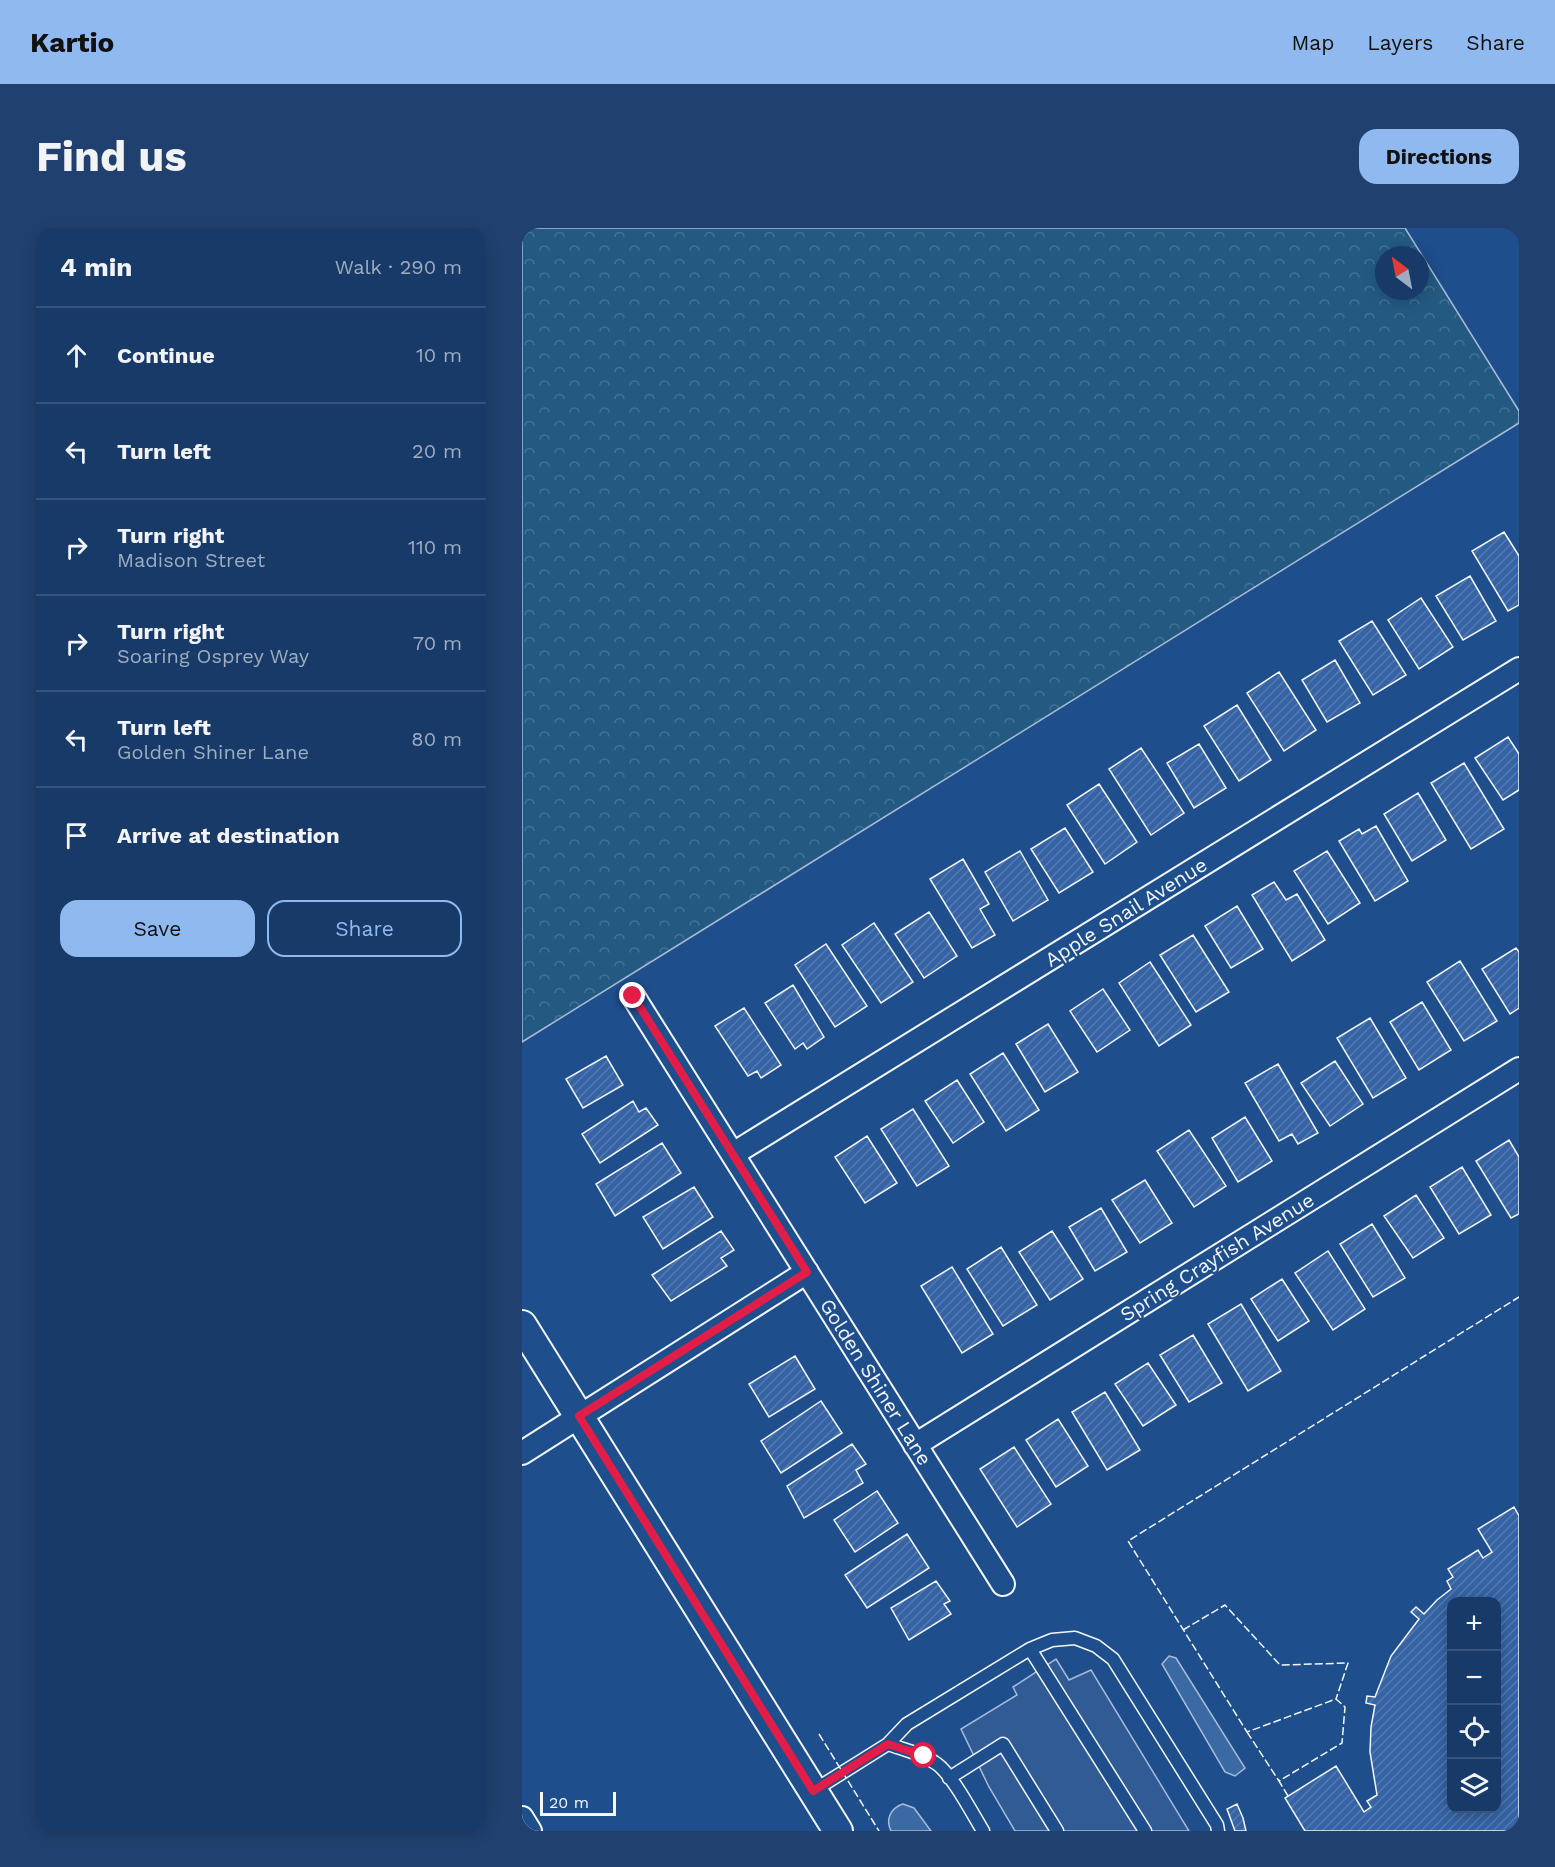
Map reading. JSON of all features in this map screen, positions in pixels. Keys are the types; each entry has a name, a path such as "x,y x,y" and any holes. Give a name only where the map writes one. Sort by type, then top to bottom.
{"street":[{"name":"Apple Snail Avenue","path":"733,1154 1519,669"},
{"name":"Golden Shiner Lane","path":"633,996 1003,1584"},
{"name":"Spring Crayfish Avenue","path":"915,1445 1519,1069"},
{"path":"522,1453 807,1272"},
{"path":"522,1325 838,1831"},
{"path":"522,1818 530,1831"}],"lane":[{"path":"813,1791 888,1744 907,1724 1029,1649 1052,1640 1075,1638 1096,1646 1113,1659 1217,1825 1218,1831"},
{"path":"1029,1649 1145,1831"},
{"path":"888,1744 924,1756 939,1765 983,1831"},
{"path":"949,1778 1003,1744 1058,1831"}],"green space":[{"path":"522,228 1405,228 1416,246 1375,246 1375,300 1429,300 1429,267 1519,411 1519,423 522,1042"}],"shaded area":[{"path":"1169,1656 1176,1658 1245,1768 1235,1776 1225,1772 1162,1664"},
{"path":"1056,1659 1069,1680 1091,1670 1189,1831 1015,1831 989,1787 961,1729 1017,1695 1013,1687"},
{"path":"903,1804 914,1808 931,1831 891,1831 890,1814"}],"building":[{"path":"1504,532 1519,556 1519,605 1508,611 1472,551"},
{"path":"1470,576 1496,621 1463,640 1436,596"},
{"path":"1421,598 1453,647 1419,669 1388,620"},
{"path":"1372,621 1406,675 1373,695 1339,641"},
{"path":"1335,660 1360,703 1327,722 1302,680"},
{"path":"1279,672 1316,730 1284,751 1247,693"},
{"path":"1237,705 1271,760 1239,781 1204,726"},
{"path":"1508,737 1519,754 1519,790 1503,800 1475,758"},
{"path":"1199,744 1226,788 1194,808 1167,763"},
{"path":"1141,748 1184,813 1151,835 1109,769"},
{"path":"1464,763 1504,829 1471,849 1431,783"},
{"path":"1099,784 1137,842 1105,864 1067,805"},
{"path":"1418,793 1446,840 1412,861 1384,814"},
{"path":"1376,826 1408,881 1375,901 1339,841 1359,829 1362,834"},
{"path":"1065,828 1093,872 1059,893 1031,849"},
{"path":"1020,851 1048,900 1013,921 985,872"},
{"path":"1327,851 1360,903 1328,924 1294,871"},
{"path":"963,859 989,904 980,909 995,935 972,948 930,879"},
{"path":"1274,882 1286,900 1297,894 1325,940 1292,961 1252,895"},
{"path":"1237,906 1263,949 1231,968 1205,926"},
{"path":"929,912 957,956 924,978 895,934"},
{"path":"874,923 913,982 881,1003 842,945"},
{"path":"1193,935 1229,992 1196,1012 1160,955"},
{"path":"826,944 867,1006 835,1027 795,965"},
{"path":"1516,948 1519,952 1519,1008 1510,1014 1482,969"},
{"path":"1460,961 1497,1021 1464,1041 1427,982"},
{"path":"1150,962 1191,1025 1159,1046 1119,983"},
{"path":"793,985 824,1037 807,1049 803,1043 795,1049 765,1003"},
{"path":"1103,989 1130,1030 1097,1052 1070,1011"},
{"path":"1422,1002 1451,1050 1419,1070 1390,1022"},
{"path":"744,1008 781,1065 761,1078 757,1071 748,1076 715,1026"},
{"path":"1370,1018 1406,1078 1373,1098 1337,1038"},
{"path":"1048,1024 1078,1072 1045,1092 1016,1044"},
{"path":"1003,1053 1039,1110 1006,1131 970,1074"},
{"path":"606,1056 623,1085 583,1108 566,1079"},
{"path":"1335,1061 1363,1104 1330,1126 1301,1083"},
{"path":"1278,1064 1318,1133 1298,1144 1292,1134 1279,1141 1245,1083"},
{"path":"957,1080 984,1122 953,1143 925,1101"},
{"path":"633,1101 639,1112 646,1108 658,1125 600,1163 582,1134"},
{"path":"913,1109 949,1166 917,1186 881,1129"},
{"path":"1245,1117 1272,1161 1238,1182 1212,1138"},
{"path":"1189,1130 1226,1186 1194,1207 1157,1151"},
{"path":"867,1136 897,1183 865,1203 835,1157"},
{"path":"1509,1140 1519,1157 1519,1214 1511,1218 1476,1161"},
{"path":"662,1143 681,1173 615,1216 596,1184"},
{"path":"1462,1167 1491,1215 1459,1234 1430,1187"},
{"path":"1145,1180 1172,1223 1140,1243 1112,1200"},
{"path":"694,1187 713,1217 663,1249 643,1217"},
{"path":"1416,1195 1444,1238 1413,1258 1384,1216"},
{"path":"1101,1208 1127,1252 1095,1271 1069,1227"},
{"path":"1372,1224 1405,1278 1373,1297 1340,1244"},
{"path":"721,1231 734,1250 721,1258 727,1266 671,1301 652,1275"},
{"path":"1052,1231 1083,1279 1050,1300 1019,1252"},
{"path":"1001,1247 1037,1305 1003,1326 967,1269"},
{"path":"1328,1251 1365,1309 1333,1330 1295,1273"},
{"path":"952,1267 993,1334 962,1353 921,1286"},
{"path":"1282,1279 1309,1321 1278,1341 1251,1299"},
{"path":"1241,1304 1281,1371 1248,1391 1208,1324"},
{"path":"1193,1335 1222,1383 1189,1402 1160,1355"},
{"path":"795,1356 815,1389 769,1417 749,1384"},
{"path":"1148,1363 1176,1405 1143,1426 1115,1384"},
{"path":"1105,1392 1140,1450 1107,1470 1072,1412"},
{"path":"821,1401 842,1433 781,1473 761,1441"},
{"path":"1058,1419 1088,1466 1056,1487 1026,1440"},
{"path":"852,1444 866,1464 856,1470 863,1483 804,1518 787,1486"},
{"path":"1014,1447 1051,1504 1017,1527 980,1469"},
{"path":"877,1491 898,1523 855,1552 834,1520"},
{"path":"1514,1507 1519,1516 1519,1831 1305,1831 1285,1798 1336,1766 1364,1812 1371,1807 1367,1801 1377,1795 1370,1752 1375,1705 1366,1703 1367,1696 1375,1697 1391,1656 1419,1619 1411,1612 1416,1607 1424,1614 1451,1589 1447,1581 1453,1577 1448,1569 1478,1550 1483,1558 1492,1552 1478,1529"},
{"path":"907,1534 929,1568 867,1608 845,1575"},
{"path":"936,1581 950,1601 944,1604 951,1614 909,1640 891,1608"},
{"path":"1237,1804 1246,1831 1235,1831 1227,1809"}],"fence":[{"path":"1288,1796 1279,1781 1342,1743 1345,1707 1336,1699 1247,1732 1128,1541 1519,1297"},
{"path":"1183,1630 1225,1605 1280,1665 1348,1663 1336,1699"},
{"path":"1247,1732 1279,1781"},
{"path":"819,1734 879,1831"}],"route":[{"path":"633,996 807,1272 579,1416 813,1791 888,1744 924,1756"}]}
